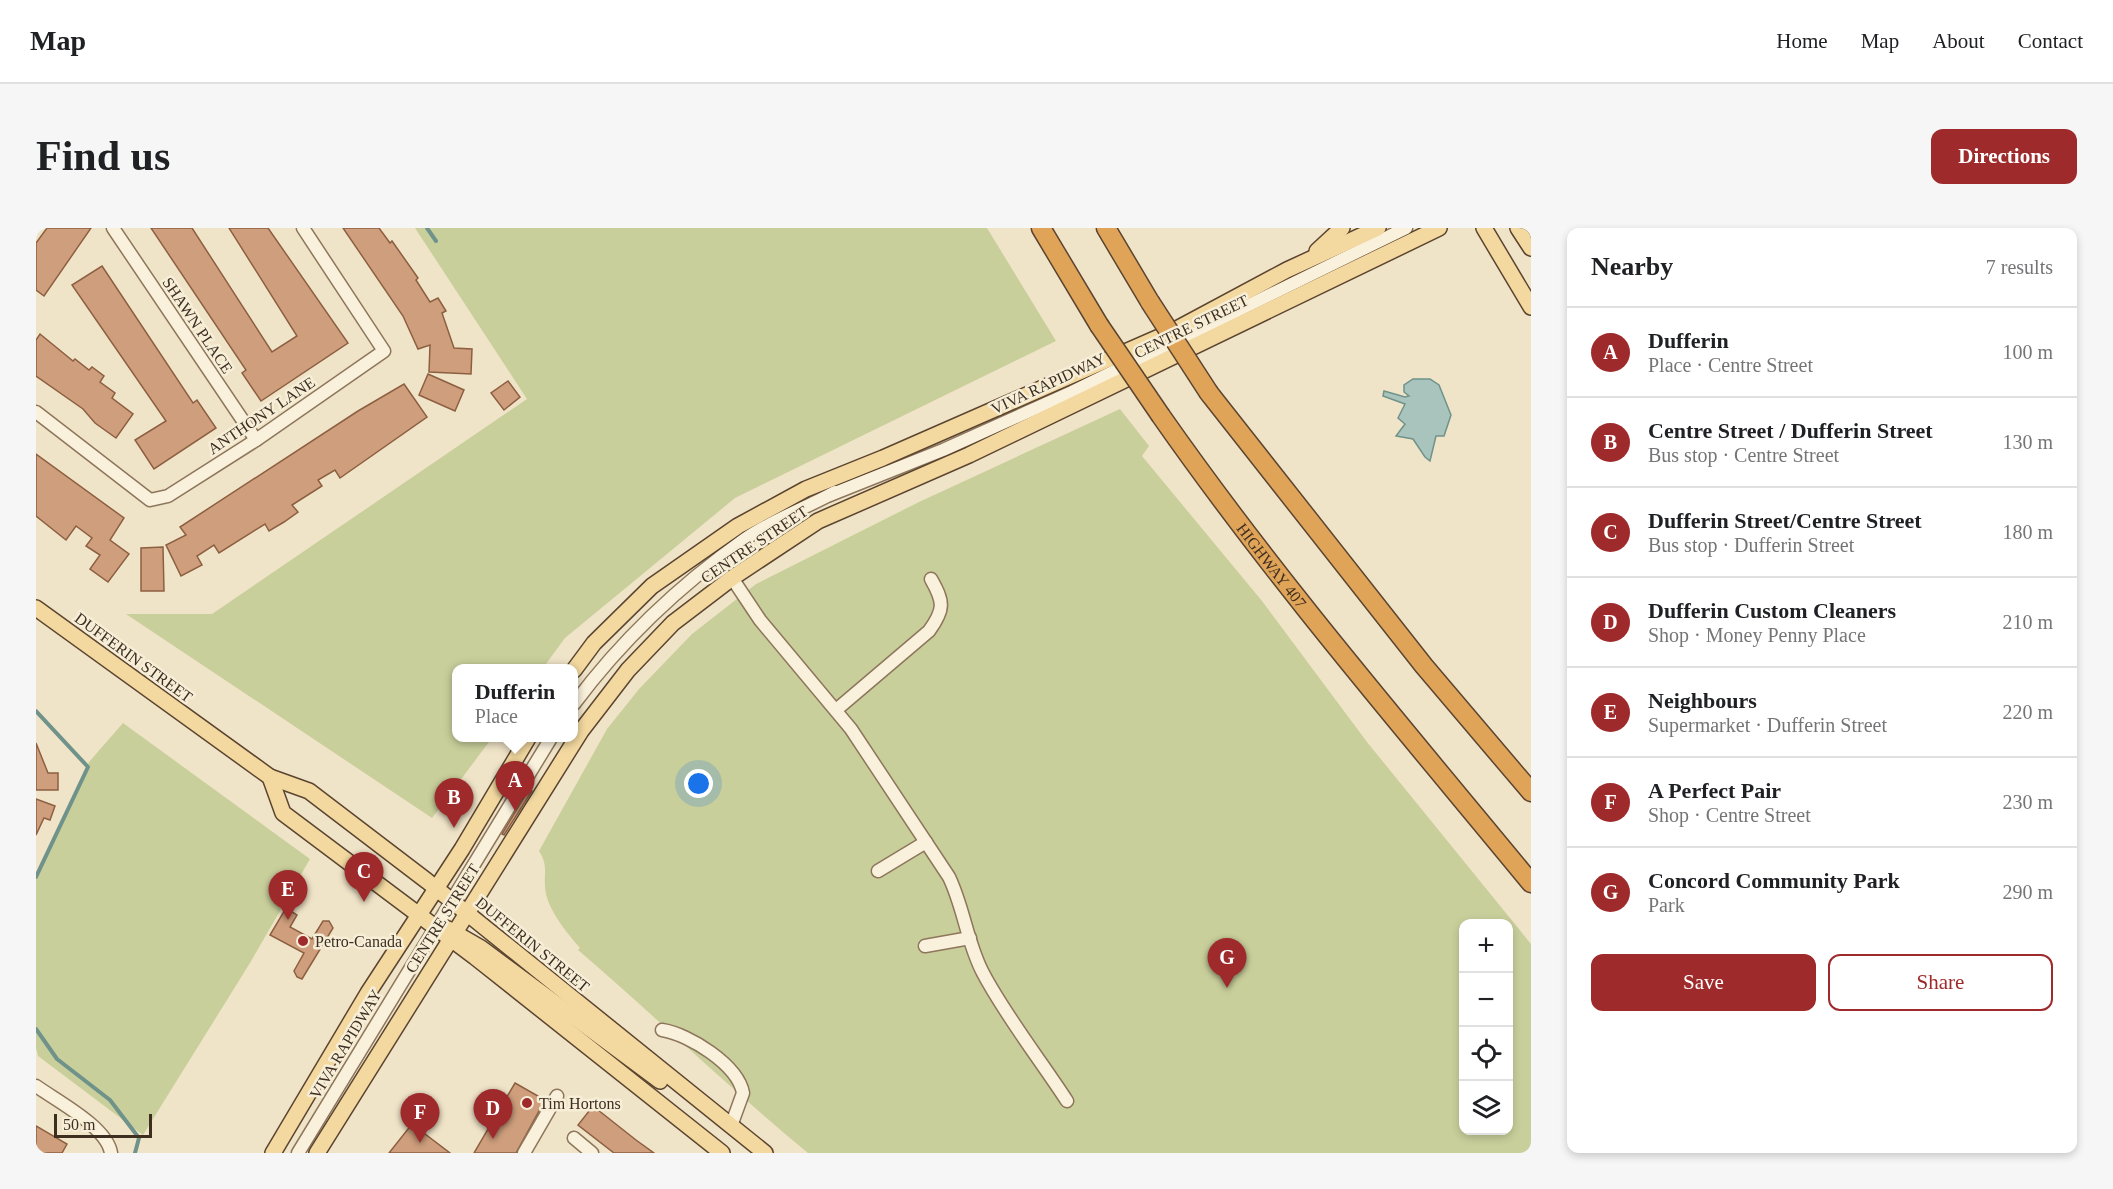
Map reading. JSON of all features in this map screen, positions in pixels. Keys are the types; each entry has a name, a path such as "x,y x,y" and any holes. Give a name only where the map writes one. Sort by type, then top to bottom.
{"highway":[{"name":"HIGHWAY 407","path":"1041,228 1099,325 1199,471 1330,639 1531,883"},
{"path":"1106,228 1150,302 1209,393 1424,666 1531,792"}],"main road":[{"path":"1306,261 1342,228"},
{"name":"CENTRE STREET","path":"578,664 594,643 652,586 738,526 806,489 921,442 1173,331 1306,261 1378,228"},
{"name":"CENTRE STREET","path":"578,734 628,670 673,623 732,578 818,521 969,455 1439,228"},
{"path":"1484,228 1531,307"},
{"path":"1518,228 1531,248"},
{"name":"DUFFERIN STREET","path":"36,608 270,777 309,791 452,901 765,1153"},
{"name":"CENTRE STREET","path":"273,1153 526,742"},
{"name":"CENTRE STREET","path":"316,1153 573,742"},
{"path":"270,777 283,813 436,928 453,935 660,1081 727,1122"},
{"path":"396,950 409,937 422,930 436,928"},
{"path":"453,935 722,1153"}],"street":[{"name":"SHAWN PLACE","path":"113,228 256,440"},
{"name":"ANTHONY LANE","path":"36,412 150,500 168,496 256,440 384,351 303,228"},
{"name":"VIVA RAPIDWAY","path":"830,495 942,450 1072,392 1406,228"},
{"name":"VIVA RAPIDWAY","path":"578,698 603,665 657,610 746,538 830,495 921,442"},
{"path":"732,578 760,620 836,710 926,842 960,900 970,938 984,975 1067,1101"},
{"path":"836,710 929,631 935,623 942,607 940,595 931,579"},
{"name":"VIVA RAPIDWAY","path":"298,1153 549,742"},
{"path":"878,871 926,842"},
{"path":"924,946 970,938"},
{"path":"662,1030 678,1032 704,1048 739,1082 743,1093 727,1122"},
{"path":"36,1086 100,1132 110,1144 111,1153"},
{"path":"524,1153 557,1096"},
{"path":"574,1137 592,1153"}],"green space":[{"path":"415,228 987,228 1056,341 735,498 565,638 546,664 452,664 452,742 489,742 432,818 126,614 212,614 527,399"},
{"path":"1120,409 1149,446 1142,456 1262,601 1367,742 1511,919 1459,919 1459,1135 1513,1135 1513,922 1531,944 1531,1153 808,1153 578,950 580,948 558,920 549,903 545,887 545,865 539,851 607,729 639,689 692,634 756,584 919,502"},
{"path":"123,723 310,859 250,963 143,1135 38,1056 36,1048 36,879 89,762"}],"water":[{"path":"1413,379 1430,379 1439,385 1451,415 1444,436 1436,436 1430,461 1413,439 1396,436 1405,424 1398,418 1405,404 1383,396 1384,391 1409,396 1404,392 1404,385"}],"building":[{"path":"47,228 91,228 44,296 36,290 36,243"},
{"path":"151,228 192,228 272,352 297,336 229,228 268,228 348,343 261,401 242,373 246,370"},
{"path":"343,228 379,228 390,243 392,241 418,278 416,280 430,302 438,298 446,311 442,313 454,348 472,349 471,374 429,372 430,345 418,349 403,316"},
{"path":"102,266 193,403 197,400 216,428 154,469 135,440 166,421 72,285"},
{"path":"40,334 73,361 75,359 89,370 92,367 104,376 100,382 115,393 112,398 133,414 116,438 95,423 83,409 36,376 36,340"},
{"path":"428,374 464,390 455,411 419,395"},
{"path":"508,381 520,397 504,410 491,393"},
{"path":"404,384 427,417 340,478 335,470 318,480 322,486 292,505 298,512 284,522 269,531 265,524 219,553 214,545 197,556 202,565 181,576 166,545 186,535 180,527 358,411"},
{"path":"36,454 124,518 110,540 129,554 108,582 90,569 100,555 86,546 92,538 76,526 66,540 36,516"},
{"path":"163,547 164,591 141,591 141,548"},
{"path":"36,743 48,773 58,773 58,790 36,790"},
{"path":"529,789 532,791 504,835 502,834"},
{"path":"36,799 55,806 50,820 44,818 36,835"},
{"path":"286,908 297,915 290,927 312,939 323,921 329,921 333,928 302,979 297,977 294,971 304,953 270,935"},
{"path":"515,1083 545,1100 516,1153 474,1153"},
{"path":"593,1106 654,1153 614,1153 578,1125"},
{"path":"412,1124 450,1153 389,1153"},
{"path":"36,1126 67,1144 62,1153 36,1153"}],"waterway":[{"path":"427,228 436,241"},
{"path":"36,711 88,767 36,877"},
{"path":"36,1029 57,1059 110,1100 139,1138 135,1153"}],"place":[{"name":"Dufferin","path":"515,811"},
{"name":"Centre Street / Dufferin Street","path":"454,828"},
{"name":"Dufferin Street/Centre Street","path":"364,902"},
{"name":"Neighbours","path":"288,920"},
{"name":"Petro-Canada","path":"303,941"},
{"name":"Concord Community Park","path":"1227,988"},
{"name":"Tim Hortons","path":"527,1103"},
{"name":"Dufferin Custom Cleaners","path":"493,1139"},
{"name":"A Perfect Pair","path":"420,1143"}]}
